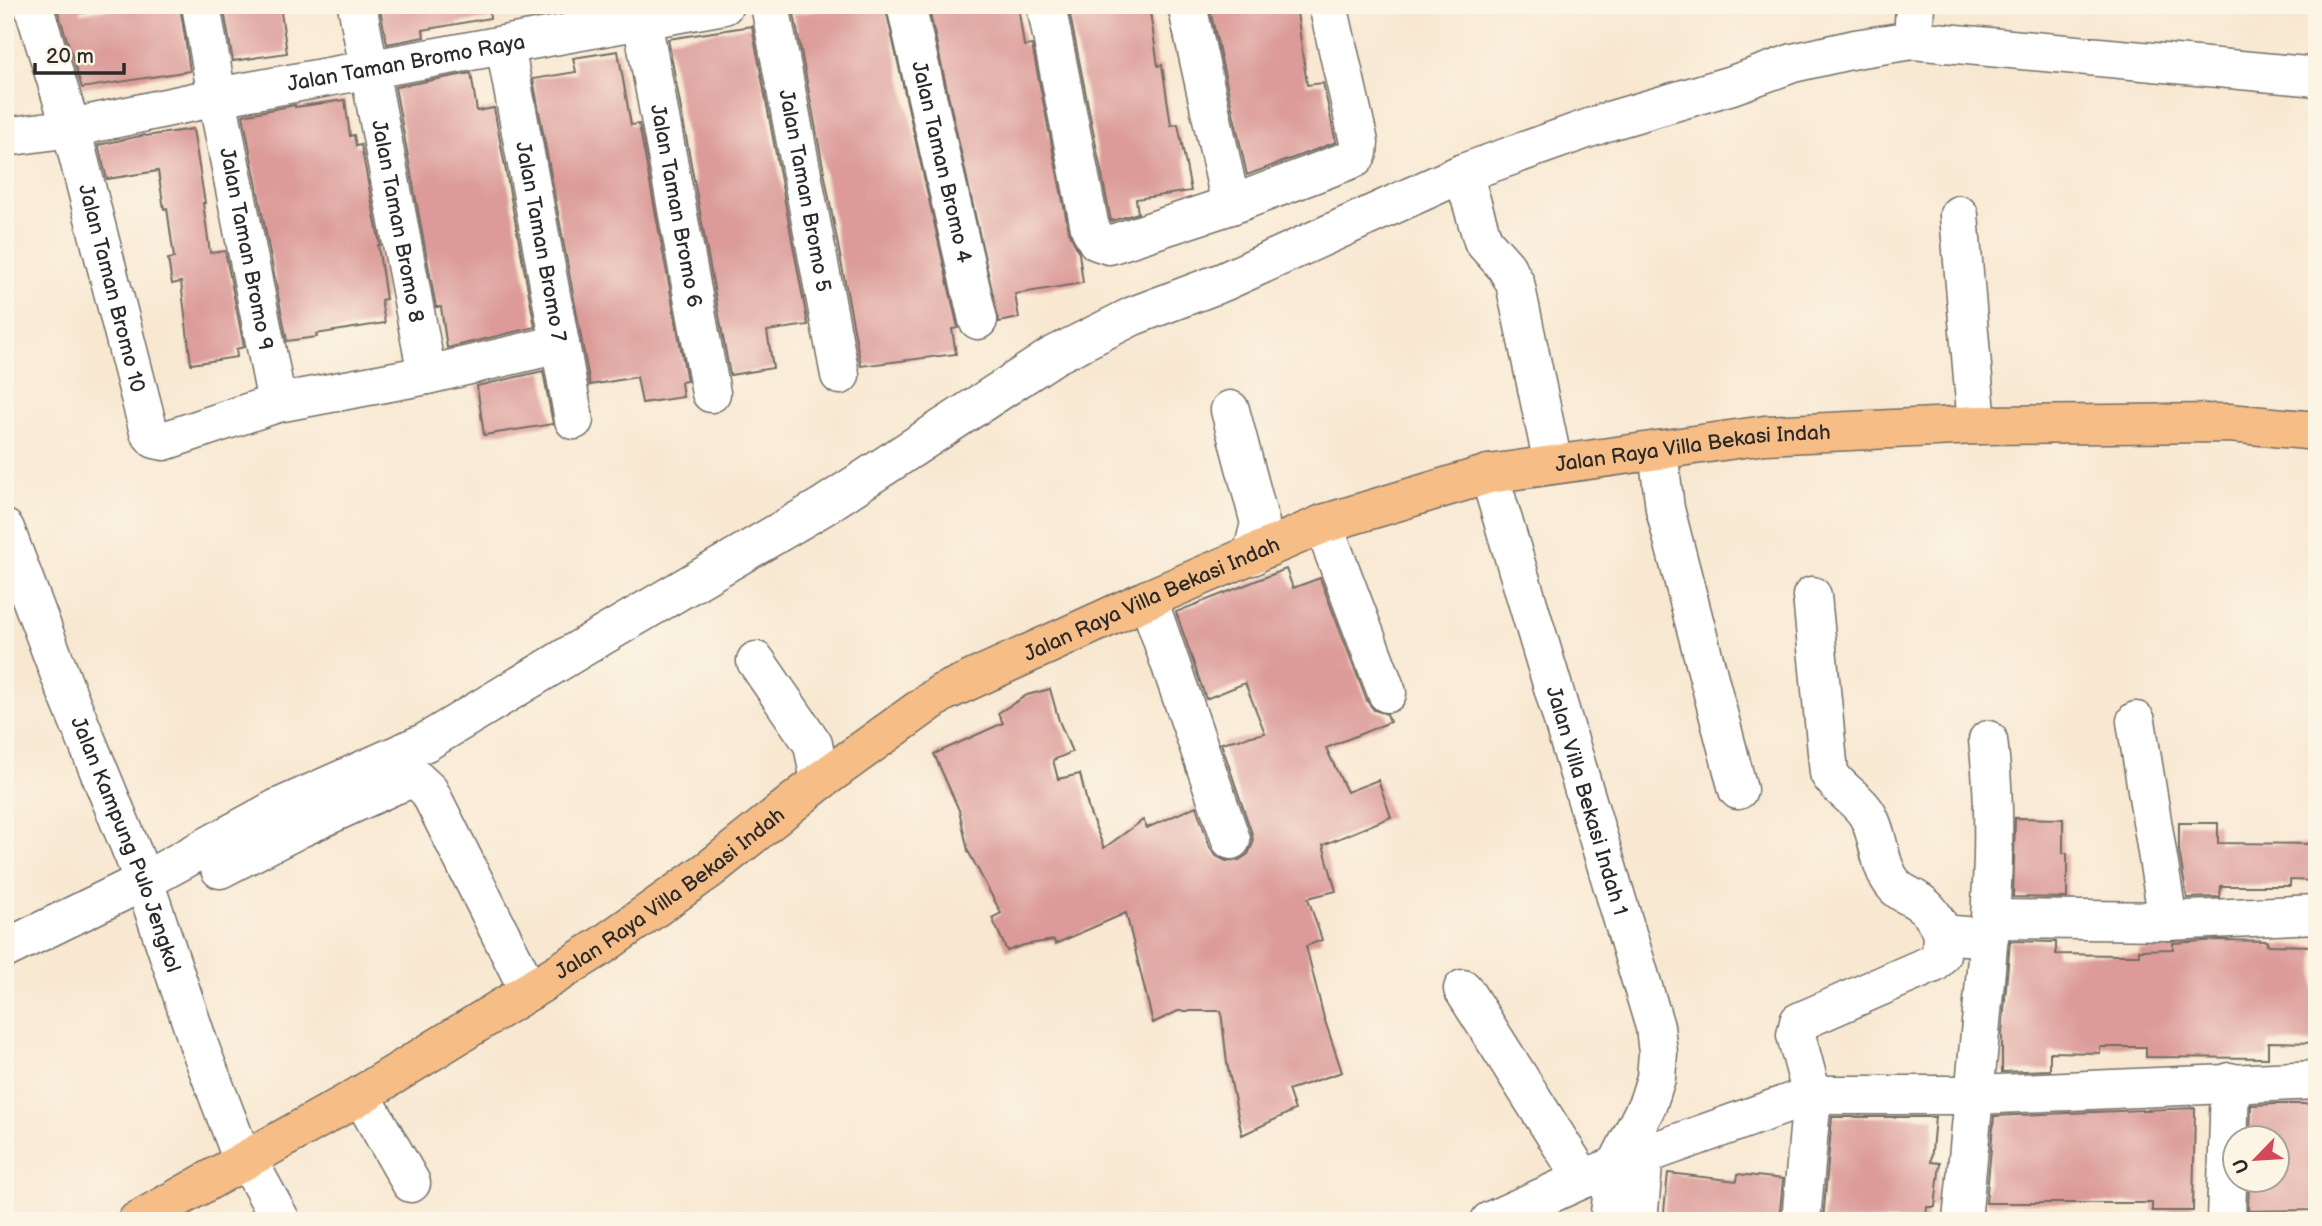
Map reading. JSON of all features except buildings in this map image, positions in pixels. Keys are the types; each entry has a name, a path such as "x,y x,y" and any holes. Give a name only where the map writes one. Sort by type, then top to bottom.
{"main road":[{"name":"Jalan Raya Villa Bekasi Indah","path":"137,1221 361,1095 600,947 942,693 1148,599 1323,524 1489,474 1765,435 1977,425 2229,423 2317,431"}],"street":[{"name":"Jalan Taman Bromo 10","path":"33,5 71,128 149,432 160,441"},
{"name":"Jalan Taman Bromo 9","path":"201,5 277,403"},
{"name":"Jalan Taman Bromo 8","path":"357,5 428,375"},
{"name":"Jalan Taman Bromo Raya","path":"5,137 71,128 217,97 724,5"},
{"name":"Jalan Taman Bromo 5","path":"770,5 840,375"},
{"name":"Jalan Taman Bromo 4","path":"906,5 978,320"},
{"path":"1046,5 1093,237 1104,245 1231,205 1350,161 1358,153 1359,142 1328,5"},
{"path":"1187,5 1231,205"},
{"name":"Jalan Taman Bromo 6","path":"642,20 711,393"},
{"path":"149,893 278,808 426,742 822,507 1053,356 1133,316 1223,282 1463,173 1609,121 1731,85 1793,63 1855,49 1914,23 2317,77"},
{"name":"Jalan Taman Bromo 7","path":"160,441 277,403 428,375 560,344 505,45"},
{"path":"1463,173 1483,241 1516,283 1553,464"},
{"path":"1959,215 1977,425"},
{"path":"560,344 574,420"},
{"path":"1230,410 1260,523 1252,556"},
{"path":"1658,450 1665,509 1738,790"},
{"name":"Jalan Villa Bekasi Indah 1","path":"1489,474 1656,1027 1656,1078 1620,1157 1609,1221"},
{"path":"1323,524 1387,693"},
{"name":"Jalan Kampung Pulo Jengkol","path":"5,529 68,695 149,893 239,1164"},
{"path":"1801,1221 1812,1095 1796,1035 1799,1022 1934,963 1941,954 1942,934 1932,913 1894,885 1885,870 1868,815 1833,781 1829,773 1812,596"},
{"path":"1148,599 1231,840"},
{"path":"756,661 813,744 820,781"},
{"path":"2136,721 2168,920"},
{"path":"1962,1221 1990,929 1994,822 1988,740"},
{"path":"426,742 431,764 429,791"},
{"path":"5,948 149,893 392,786 416,779 429,791 529,991"},
{"path":"1942,934 1990,929 2317,914"},
{"path":"1462,989 1620,1157"},
{"path":"1490,1221 1620,1157 1812,1095 1976,1095 2317,1080"},
{"path":"2227,1221 2230,1082"},
{"path":"361,1095 411,1183"},
{"name":"Jalan Villa Bekasi Indah 1","path":"1620,1157 1638,1221"},
{"path":"239,1164 252,1168 281,1221"}]}
